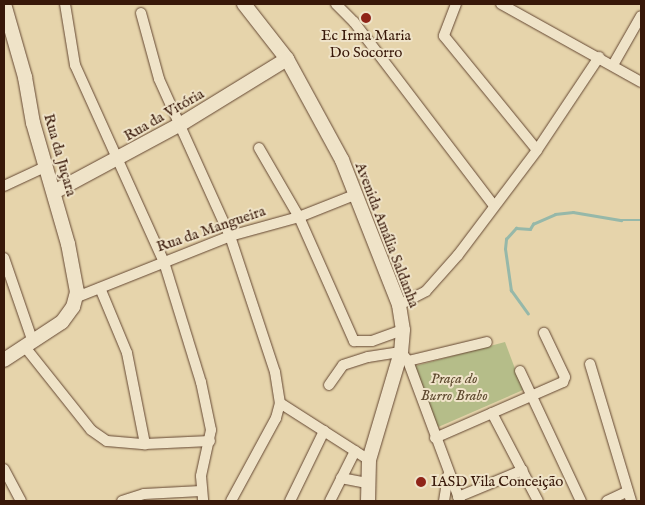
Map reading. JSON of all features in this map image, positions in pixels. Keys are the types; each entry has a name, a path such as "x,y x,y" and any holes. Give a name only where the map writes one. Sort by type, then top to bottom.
{"street":[{"name":"Rua da Juçara","path":"4,4 25,77 45,167 68,244 77,297"},
{"path":"65,4 75,66 116,161 164,262 201,382 210,419 210,440 201,476 202,496 144,494 122,501"},
{"name":"Avenida Amália Saldanha","path":"244,4 287,59 357,194 399,305 403,330 404,356 369,460 366,483 368,501"},
{"path":"336,4 494,206"},
{"path":"456,4 444,36 538,150"},
{"path":"501,4 641,82"},
{"path":"141,13 159,79 181,124 230,236 275,372 280,404 260,450 231,501"},
{"path":"613,65 640,18"},
{"path":"399,305 426,291 442,275 538,150 599,58"},
{"name":"Rua da Vitória","path":"54,192 116,161 181,124 287,59"},
{"path":"259,148 299,217 354,341 372,341 403,330"},
{"path":"4,186 45,167"},
{"name":"Rua da Mangueira","path":"77,297 230,236 299,217 357,194"},
{"path":"4,258 29,345 101,438 115,444 210,440"},
{"path":"100,288 127,353 145,444"},
{"path":"4,360 29,345 69,315 77,297"},
{"path":"435,438 565,380 544,333"},
{"path":"329,385 342,366 368,357 404,356 487,342"},
{"path":"404,356 459,499 523,470"},
{"path":"590,364 631,501"},
{"path":"520,371 581,501"},
{"path":"280,404 369,460"},
{"path":"492,413 538,501"},
{"path":"290,501 324,431"},
{"path":"330,501 340,478 356,451"},
{"path":"4,469 21,501"},
{"path":"444,501 448,474"},
{"path":"340,478 366,483"},
{"path":"607,501 628,491"}],"green space":[{"name":"Praça do Burro Brabo","path":"505,342 523,390 436,428 415,366"}],"waterway":[{"path":"528,314 511,291 505,249 506,239 516,228 530,229 533,224 555,214 573,212 621,220 641,220"}],"place":[{"name":"Ec Irma Maria Do Socorro","path":"366,18"},
{"name":"IASD Vila Conceição","path":"421,482"}]}
